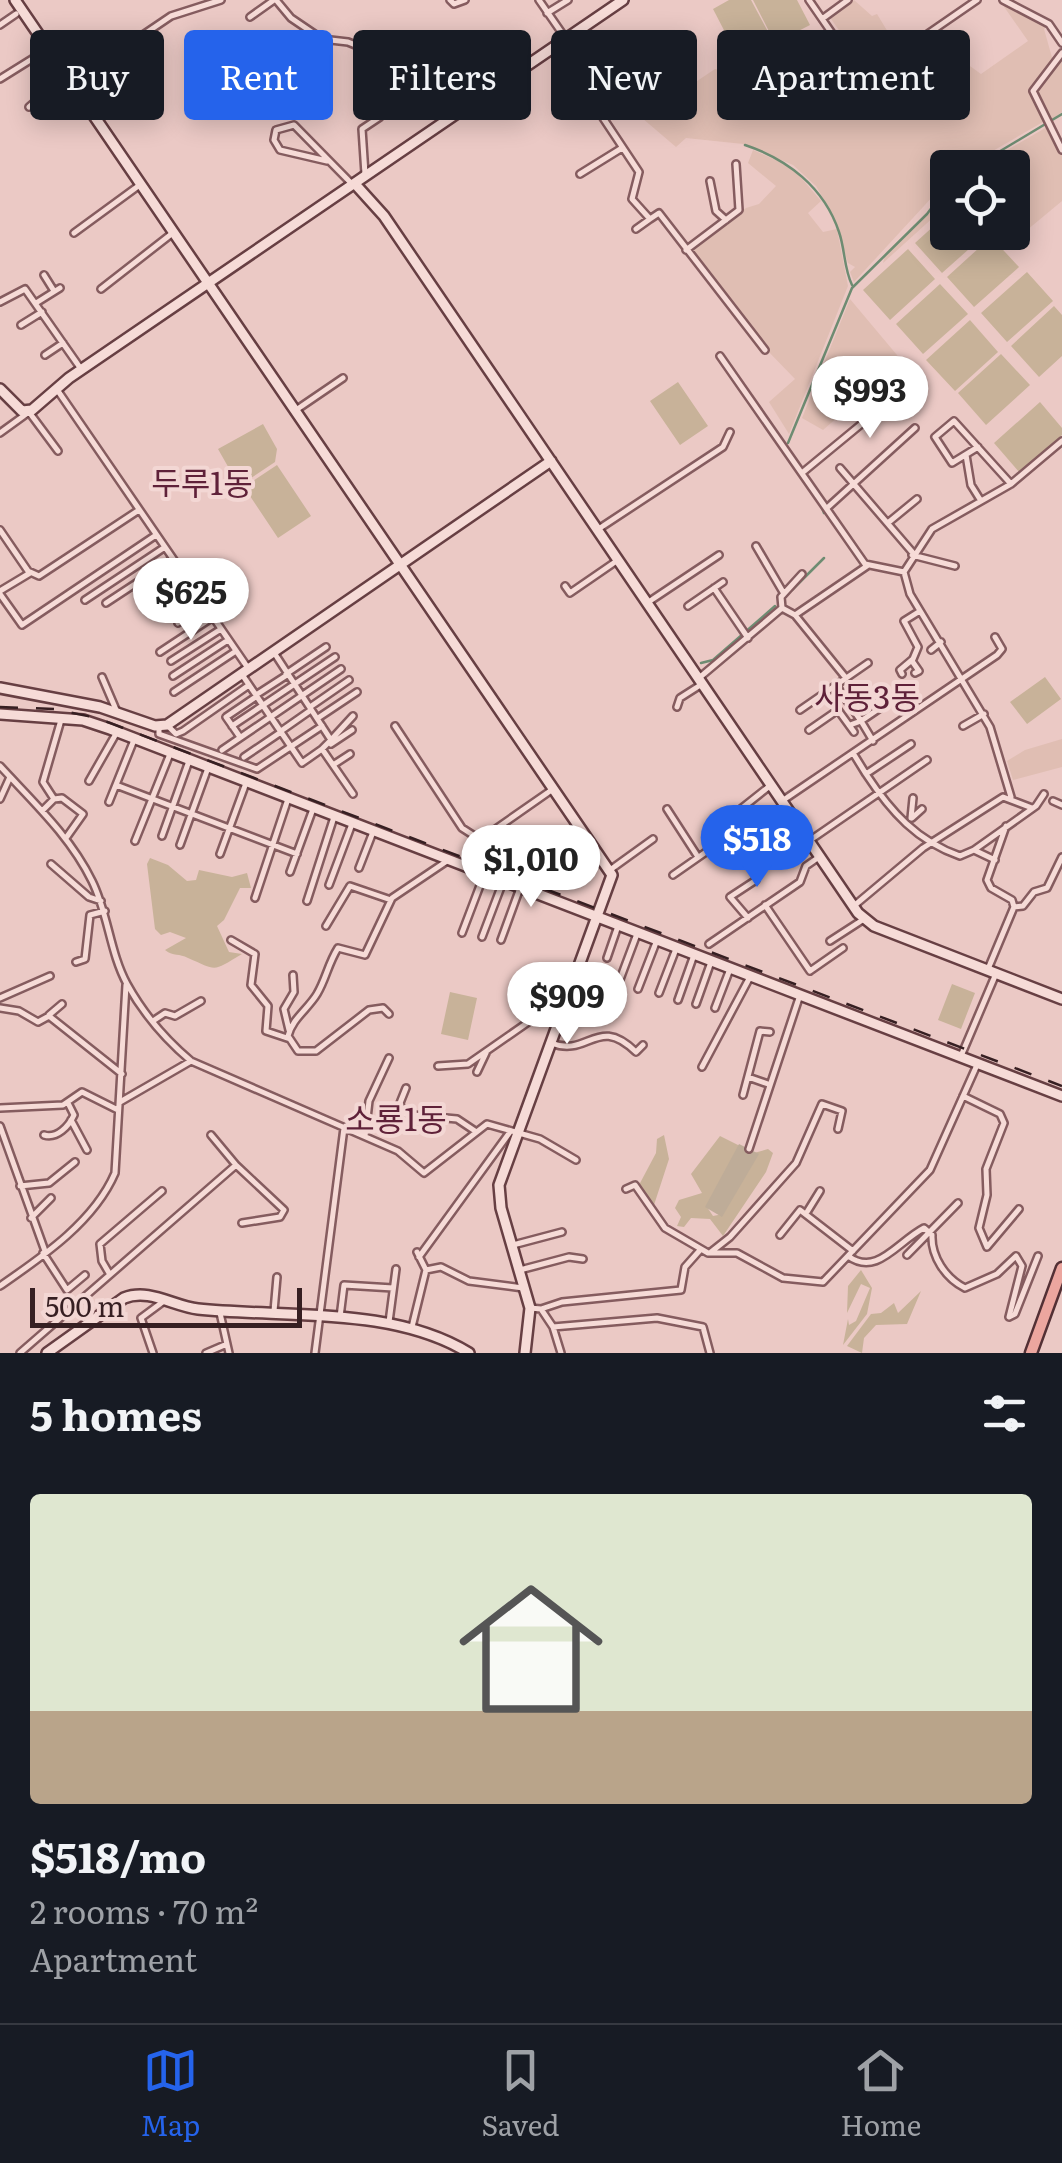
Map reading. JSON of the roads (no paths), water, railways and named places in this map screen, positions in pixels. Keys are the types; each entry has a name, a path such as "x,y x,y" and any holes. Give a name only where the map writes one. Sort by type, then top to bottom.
{"main road":[{"path":"1034,1353 1062,1268"},
{"path":"1034,1353 1062,1286"}],"street":[{"path":"15,0 35,30"},
{"path":"150,30 171,16 220,0"},
{"path":"250,17 275,0 311,30"},
{"path":"450,0 454,4 465,0"},
{"path":"539,0 559,30"},
{"path":"548,13 568,0"},
{"path":"580,30 623,0"},
{"path":"809,0 862,70 887,62 978,0"},
{"path":"822,19 848,0"},
{"path":"1003,0 1050,24 1062,43"},
{"path":"0,25 16,14"},
{"path":"1062,53 1033,90 1062,150"},
{"path":"0,79 30,60"},
{"path":"97,120 610,870 613,884 572,977 513,1134 499,1184 526,1289 536,1309 553,1326 561,1353"},
{"path":"366,177 362,129 376,120"},
{"path":"0,433 81,370 449,120"},
{"path":"604,120 640,176 631,196 650,219"},
{"path":"326,161 280,150 274,140 276,130 294,125 384,216 597,530 612,564 647,603 864,919 1062,999"},
{"path":"580,174 622,148"},
{"path":"686,250 739,208 736,164"},
{"path":"710,181 716,211 726,220"},
{"path":"74,233 142,184"},
{"path":"636,229 659,213 764,350"},
{"path":"101,289 174,232"},
{"path":"36,303 57,290 44,275"},
{"path":"0,302 25,289 81,370"},
{"path":"21,325 42,312"},
{"path":"45,355 63,344"},
{"path":"720,356 867,566"},
{"path":"295,410 343,378"},
{"path":"802,473 916,379"},
{"path":"0,389 29,412 58,451"},
{"path":"58,391 236,651 249,685 302,763 352,730"},
{"path":"978,446 952,463 935,437 954,421 978,446 1011,484"},
{"path":"827,508 915,428"},
{"path":"597,530 723,447 730,432"},
{"path":"1032,808 1011,797 984,714 920,610 904,572 932,529 1011,484 1062,440"},
{"path":"966,455 970,485 981,501"},
{"path":"322,726 256,770 159,734 163,726 551,461"},
{"path":"840,468 913,554 955,566"},
{"path":"889,522 917,499"},
{"path":"0,530 30,573 42,576 139,510"},
{"path":"30,573 0,592 22,624 156,535"},
{"path":"677,707 680,698 782,608 783,592 756,546"},
{"path":"85,600 164,547"},
{"path":"647,603 719,556"},
{"path":"106,603 172,558"},
{"path":"565,586 569,593 612,564"},
{"path":"796,615 867,566 904,572"},
{"path":"154,598 151,592 181,571"},
{"path":"783,592 802,574"},
{"path":"688,606 723,582"},
{"path":"714,588 747,636"},
{"path":"176,607 196,594"},
{"path":"178,623 204,605"},
{"path":"782,608 796,615 846,678"},
{"path":"902,674 900,670 912,661 918,647 904,621 920,610"},
{"path":"160,652 212,617"},
{"path":"171,661 221,629"},
{"path":"782,802 1001,652 995,637"},
{"path":"172,676 228,640"},
{"path":"931,650 941,642"},
{"path":"240,737 226,717 326,647"},
{"path":"174,692 236,651"},
{"path":"273,651 331,742"},
{"path":"232,726 334,657"},
{"path":"912,661 918,670 915,673"},
{"path":"800,710 868,662"},
{"path":"222,750 341,669"},
{"path":"244,757 349,680"},
{"path":"103,682 117,712"},
{"path":"0,688 117,712 176,734 249,685"},
{"path":"835,685 873,740"},
{"path":"317,718 356,692"},
{"path":"850,725 882,706 875,694"},
{"path":"809,730 837,710 854,732"},
{"path":"0,714 62,718 117,732 1062,1096"},
{"path":"963,726 984,714"},
{"path":"331,742 353,716"},
{"path":"54,799 42,782 62,718"},
{"path":"395,726 462,828 476,837 487,835 554,788"},
{"path":"90,781 117,732"},
{"path":"109,802 134,739"},
{"path":"866,774 911,744"},
{"path":"322,749 352,794"},
{"path":"136,841 170,754"},
{"path":"333,765 350,754"},
{"path":"853,754 881,792 930,844 960,856 1032,808 1044,794"},
{"path":"809,841 927,760"},
{"path":"162,836 189,761"},
{"path":"0,766 66,838 105,911 126,982 153,1021 191,1062 398,1151 428,1173 487,1124 540,1139 576,1160"},
{"path":"180,845 208,768"},
{"path":"0,799 10,777"},
{"path":"220,854 246,783"},
{"path":"116,785 297,854"},
{"path":"672,875 726,838 732,816 771,785"},
{"path":"853,906 962,821 1011,797"},
{"path":"42,811 54,799 62,798 83,814 66,838"},
{"path":"908,821 913,798"},
{"path":"255,898 288,799"},
{"path":"1052,801 1062,805"},
{"path":"667,808 698,858"},
{"path":"290,872 313,809"},
{"path":"908,821 922,809"},
{"path":"307,900 334,817"},
{"path":"329,885 352,824"},
{"path":"961,1056 1014,907 1012,900 987,884 1006,826"},
{"path":"359,868 373,832"},
{"path":"610,870 653,839"},
{"path":"974,850 995,860"},
{"path":"710,944 800,882 806,866 820,856"},
{"path":"1014,907 1024,906 1034,892 1047,888 1062,858"},
{"path":"289,1030 317,993 321,975 338,948 364,955 391,900 449,859"},
{"path":"51,864 89,897 101,902"},
{"path":"462,933 485,872"},
{"path":"482,938 504,879"},
{"path":"748,918 730,897 756,880"},
{"path":"326,926 350,886 391,900"},
{"path":"501,940 521,886"},
{"path":"765,906 810,972 843,948"},
{"path":"76,962 85,959 90,915 105,911"},
{"path":"830,941 864,919"},
{"path":"607,958 619,924"},
{"path":"610,1006 638,931"},
{"path":"638,989 658,938"},
{"path":"231,940 255,954 251,985 268,1006 266,1031 290,1040 298,1050 316,1052 370,1010 383,1008 389,1014"},
{"path":"659,993 677,946"},
{"path":"678,1000 695,952"},
{"path":"696,1004 712,959"},
{"path":"715,1008 731,967"},
{"path":"702,1067 751,974"},
{"path":"290,1040 284,1009 294,992 294,975"},
{"path":"0,998 50,976"},
{"path":"438,1066 460,1066 488,1050 539,1016 547,984 572,977"},
{"path":"0,1286 94,1208 110,1184 122,1074 126,982"},
{"path":"749,1149 800,994"},
{"path":"153,1021 165,1013 175,1016 201,1001"},
{"path":"0,1008 19,1011 38,1022 62,1004"},
{"path":"49,1016 122,1074"},
{"path":"539,1016 556,1020"},
{"path":"743,1095 760,1030 770,1032"},
{"path":"549,1042 564,1047 616,1034 636,1052 642,1045"},
{"path":"477,1072 488,1050"},
{"path":"365,1136 370,1101 389,1058"},
{"path":"119,1106 191,1062"},
{"path":"626,1189 635,1185 665,1228 708,1254 736,1253 783,1278 823,1282 930,1170 978,1062"},
{"path":"748,1077 768,1084"},
{"path":"406,1088 399,1109 406,1117 457,1119 476,1131"},
{"path":"0,1108 68,1103 88,1092 119,1106"},
{"path":"963,1096 1000,1114 1004,1123 986,1169 988,1195 980,1228 987,1246 1019,1209"},
{"path":"44,1135 57,1134 72,1120 74,1111 68,1103"},
{"path":"708,1254 730,1238 796,1163 822,1104 842,1111 838,1129"},
{"path":"72,1120 86,1150"},
{"path":"0,1126 44,1252 67,1290 85,1275"},
{"path":"315,1353 344,1128"},
{"path":"412,1330 426,1270 418,1254 513,1134"},
{"path":"211,1135 236,1165 284,1210 280,1217 242,1223"},
{"path":"20,1186 50,1182 75,1162"},
{"path":"20,1353 236,1165"},
{"path":"807,1212 820,1190"},
{"path":"109,1273 102,1261 100,1244 162,1191"},
{"path":"31,1218 51,1198"},
{"path":"906,1255 958,1204"},
{"path":"780,1236 795,1212 807,1212 860,1265 873,1266 917,1232 930,1230"},
{"path":"930,1230 934,1256 955,1283 965,1288 1019,1257 1022,1266 1010,1317 1015,1314 1038,1256"},
{"path":"512,1245 562,1232"},
{"path":"536,1309 562,1302 681,1290 686,1267 701,1250"},
{"path":"520,1270 568,1257 583,1259"},
{"path":"426,1270 434,1266 469,1281 526,1289"},
{"path":"389,1325 396,1269"},
{"path":"274,1314 278,1277"},
{"path":"340,1320 344,1284 393,1288"},
{"path":"53,1351 130,1295 219,1310 389,1325 448,1340 469,1353"},
{"path":"150,1352 141,1318 164,1301"},
{"path":"525,1353 536,1309"},
{"path":"219,1310 229,1353"},
{"path":"553,1326 671,1319 704,1328 710,1353"},
{"path":"206,1353 227,1344"}],"waterway":[{"path":"1002,150 1062,114"},
{"path":"745,145 789,167 824,201 839,232 852,285"},
{"path":"788,443 852,288 930,210"},
{"path":"783,451 808,486"},
{"path":"821,505 824,513"},
{"path":"792,590 824,558"},
{"path":"701,663 713,660 775,606"}],"railway":[{"path":"0,707 54,709 97,718 1062,1086"}],"district":[{"name":"두루1동","path":"202,484"},
{"name":"사동3동","path":"867,698"},
{"name":"소룡1동","path":"396,1120"}]}
